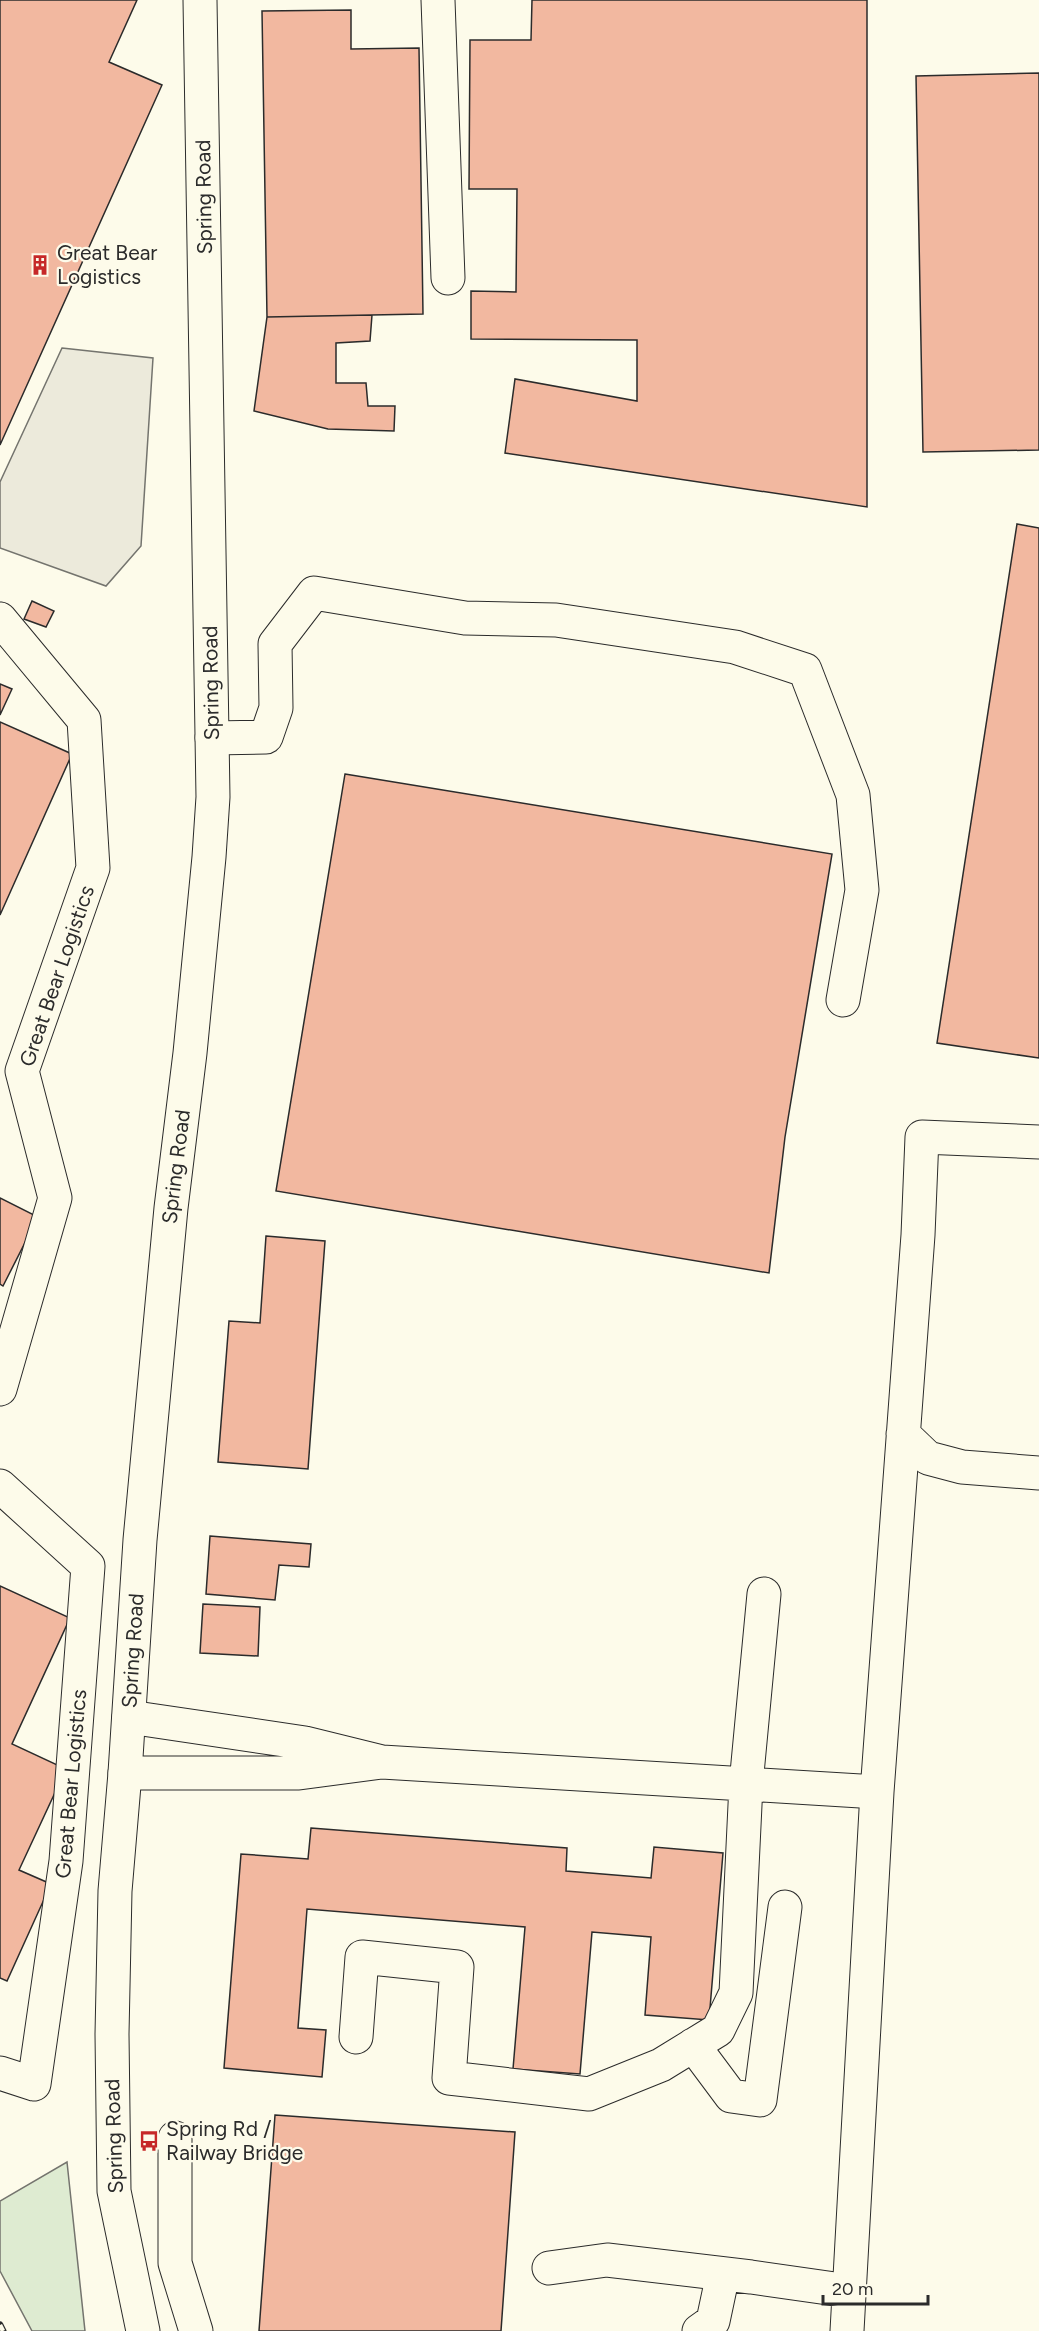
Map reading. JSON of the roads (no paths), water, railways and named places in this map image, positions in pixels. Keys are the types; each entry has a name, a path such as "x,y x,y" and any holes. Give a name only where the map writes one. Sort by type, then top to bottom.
{"main road":[{"name":"Spring Road","path":"143,2331 114,2191 112,2034 115,1891 145,1484 169,1232 190,1053 213,797 200,0"},
{"path":"438,0 448,278"},
{"path":"212,738 266,737 276,708 275,644 314,593 465,618 556,620 735,647 805,670 853,795 862,890 843,1000"},
{"name":"Great Bear Logistics","path":"0,619 84,720 93,868 22,1071 55,1198 0,1389"},
{"path":"847,2331 877,1792 918,1235 922,1137 1039,1142"},
{"path":"903,1434 928,1458 962,1467 1039,1473"},
{"name":"Great Bear Logistics","path":"0,1486 88,1566 66,1861 34,2084 0,2073"},
{"path":"356,2037 362,1957 458,1967 449,2078 589,2094 661,2066 718,2030 736,1993 746,1784 764,1594"},
{"path":"129,1717 305,1743 382,1762 877,1792"},
{"path":"125,1773 299,1773 382,1762"},
{"path":"693,2046 731,2096 760,2100 785,1907"},
{"path":"175,2138 175,2263 196,2331"},
{"path":"549,2268 607,2260 849,2291"},
{"path":"699,2331 713,2321 723,2274"}],"railway":[{"path":"0,2325 3,2331"}],"place":[{"name":"Great Bear Logistics","path":"40,265"},
{"name":"Spring Rd / Railway Bridge","path":"149,2141"}]}
